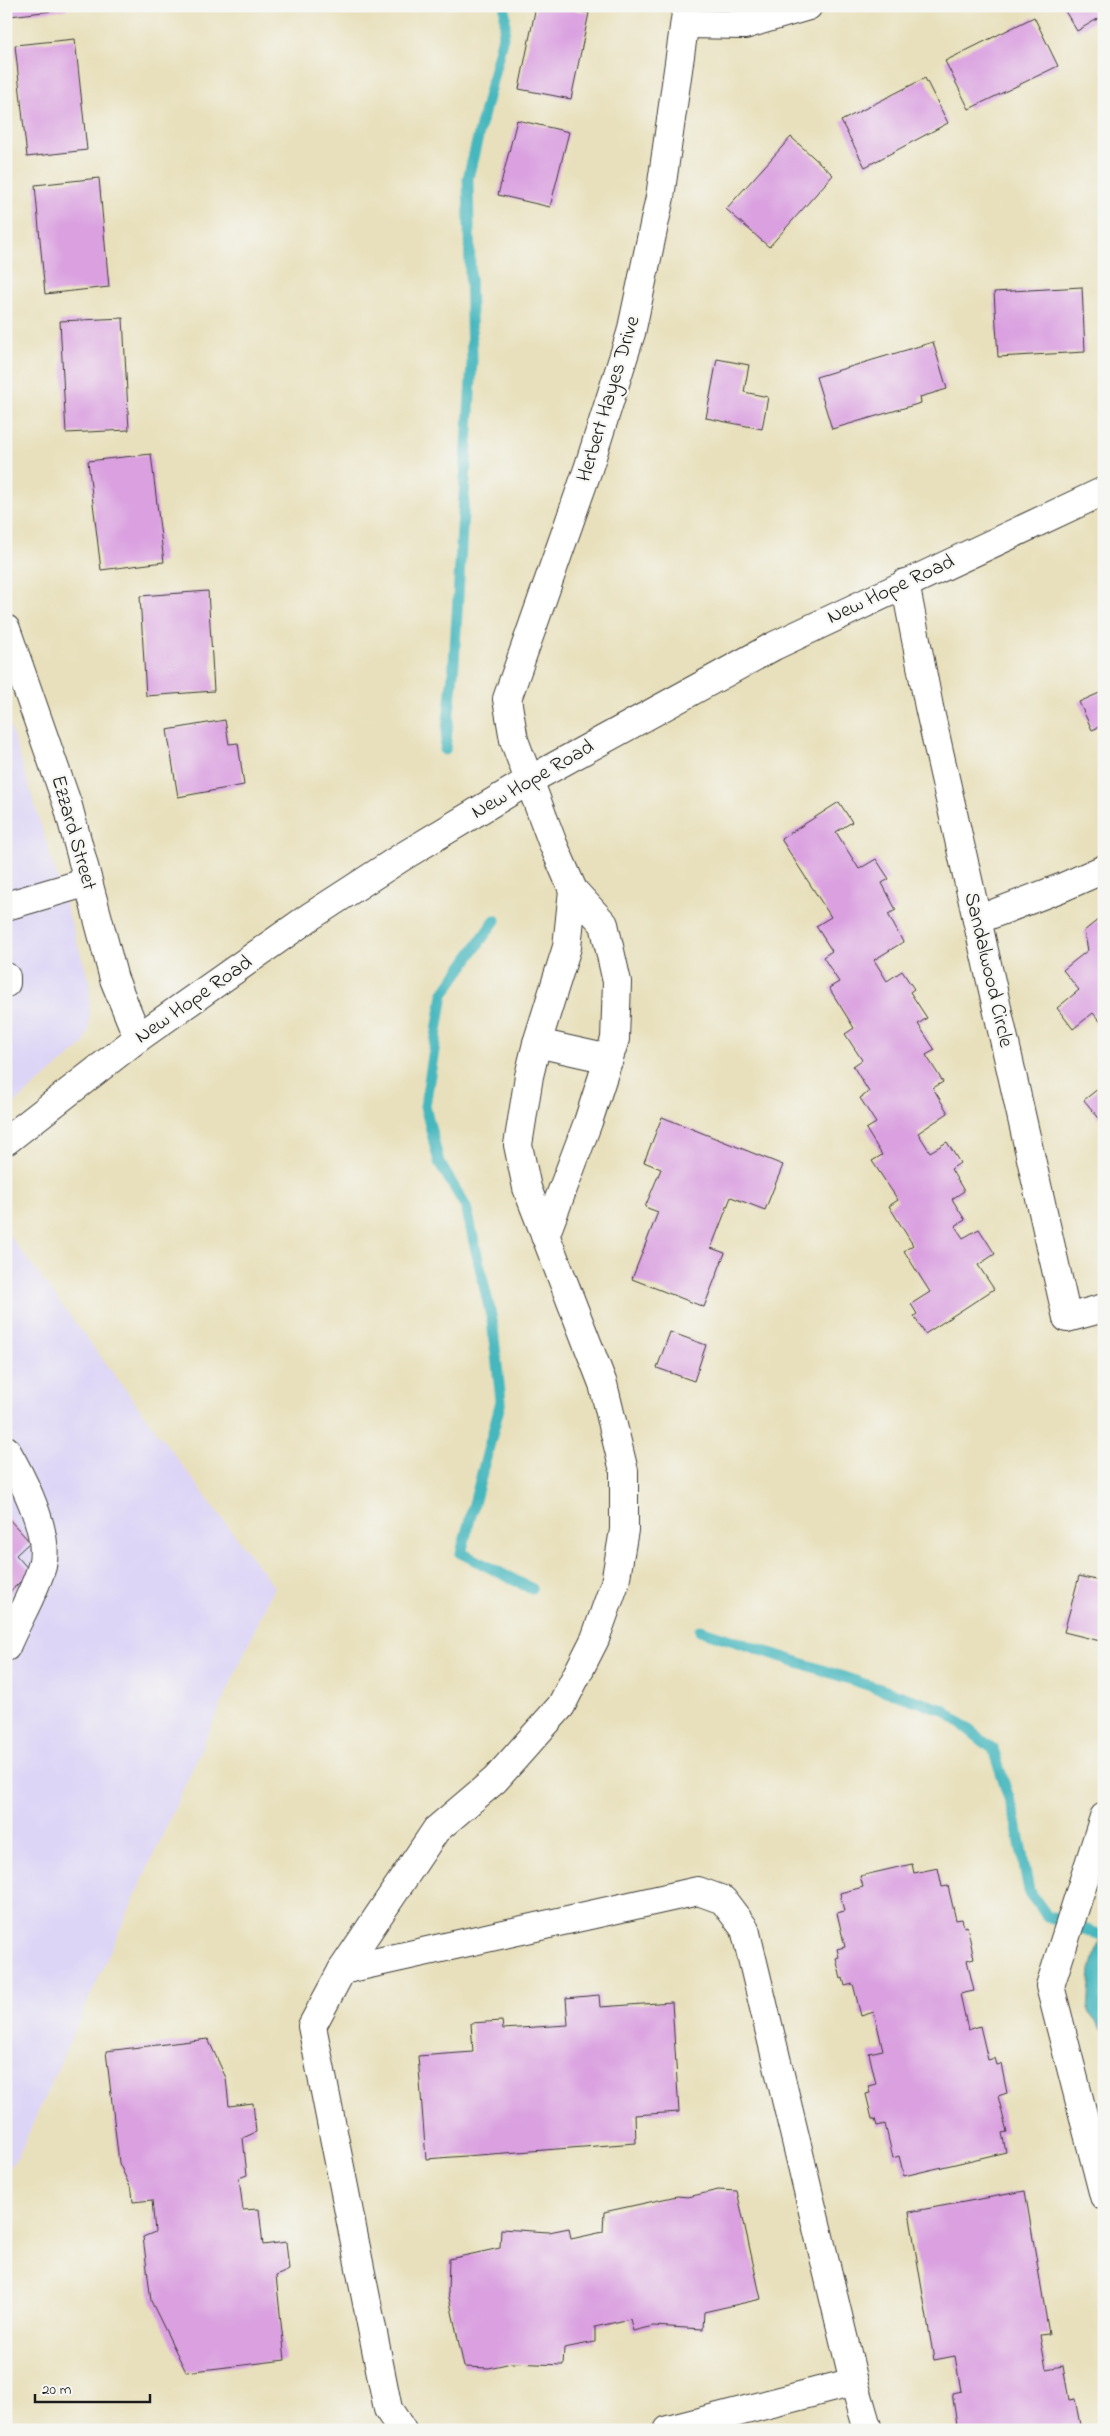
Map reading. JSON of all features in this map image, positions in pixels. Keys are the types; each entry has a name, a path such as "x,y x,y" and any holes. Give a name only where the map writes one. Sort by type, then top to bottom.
{"street":[{"path":"687,15 744,24 808,6"},
{"name":"Herbert Hayes Drive","path":"573,890 528,781 514,740 506,699 588,469 631,333 660,197 687,15"},
{"name":"New Hope Road","path":"6,1140 138,1038 311,916 402,857 528,781 774,646 1104,491"},
{"name":"Sandalwood Circle","path":"906,583 929,707 1067,1318 1104,1308"},
{"name":"Ezzard Street","path":"6,628 68,806 114,980 138,1038"},
{"path":"977,920 1063,888 1104,868"},
{"path":"6,906 88,882"},
{"path":"402,2430 388,2409 312,2026 342,1970 436,1830 495,1780 561,1706 595,1639 615,1583 624,1530 624,1472 603,1384 527,1188 518,1145 529,1076 537,1043 567,947 573,890"},
{"path":"546,1236 588,1122 615,1039 617,982 604,924 573,890"},
{"path":"6,977 6,983"},
{"path":"537,1043 609,1058"},
{"path":"6,1450 26,1486 41,1531 42,1564 6,1647"},
{"path":"1104,1817 1050,1986 1104,2196"},
{"path":"342,1970 698,1891 723,1900 746,1929 854,2382 868,2430"},
{"path":"668,2430 854,2382"}],"shaded area":[{"path":"6,712 90,984 89,1029 84,1044 6,1111"},
{"path":"6,1231 274,1587 18,2157 6,2170"}],"water":[{"path":"1104,1925 1104,2032 1088,2012 1091,1969"}],"building":[{"path":"9,6 67,6 68,9 10,16"},
{"path":"536,6 554,6 589,13 571,99 519,89"},
{"path":"1062,6 1104,6 1104,15 1077,31"},
{"path":"1034,17 1058,66 969,109 945,61"},
{"path":"75,39 87,150 27,157 15,45"},
{"path":"925,78 948,123 865,167 841,121"},
{"path":"517,120 569,132 550,207 498,195"},
{"path":"791,137 833,175 769,247 726,209"},
{"path":"99,178 109,287 45,294 35,185"},
{"path":"1082,287 1085,352 998,357 994,292"},
{"path":"123,318 129,430 66,433 60,321"},
{"path":"933,342 947,389 920,397 921,403 832,429 816,377"},
{"path":"717,359 749,365 744,392 768,397 762,429 706,418"},
{"path":"151,454 164,562 101,570 88,461"},
{"path":"208,591 214,691 146,696 140,596"},
{"path":"1104,691 1104,725 1092,730 1079,702"},
{"path":"225,720 229,744 238,743 244,785 178,797 167,730"},
{"path":"839,802 852,822 836,832 859,869 876,859 889,879 882,883 896,910 888,914 903,942 874,960 887,981 902,971 914,989 910,992 927,1018 918,1024 935,1050 926,1055 943,1082 933,1088 948,1113 918,1133 930,1152 947,1142 960,1163 951,1169 964,1191 952,1199 965,1220 955,1226 963,1238 979,1229 995,1254 978,1265 994,1289 925,1334 914,1316 917,1314 911,1304 930,1292 904,1251 913,1245 889,1206 898,1200 872,1161 882,1155 866,1129 876,1123 860,1098 869,1092 853,1066 862,1060 845,1034 854,1028 829,988 839,982 823,957 832,951 816,926 831,917 781,839"},
{"path":"1104,915 1104,1026 1093,1013 1073,1029 1057,1008 1079,990 1063,970 1088,950 1084,931"},
{"path":"1104,1056 1104,1082 1103,1082 1099,1060"},
{"path":"1104,1084 1104,1120 1102,1122 1084,1100"},
{"path":"662,1117 783,1165 765,1210 731,1197 711,1248 725,1253 704,1307 632,1279 658,1212 645,1207 661,1169 644,1162"},
{"path":"670,1332 706,1345 694,1381 657,1368"},
{"path":"6,1516 30,1542 16,1555 31,1572 6,1595"},
{"path":"1079,1576 1104,1582 1104,1642 1064,1632"},
{"path":"912,1864 914,1873 938,1868 942,1887 948,1886 956,1920 962,1919 964,1927 967,1926 974,1958 967,1960 974,1991 960,1994 968,2030 980,2026 988,2060 995,2058 997,2065 1001,2064 1007,2093 998,2096 1007,2132 1002,2133 1006,2152 904,2176 899,2156 893,2158 885,2124 877,2126 875,2119 872,2119 866,2094 870,2093 868,2086 876,2084 869,2053 883,2050 874,2012 861,2016 853,1984 845,1986 843,1978 841,1979 836,1958 839,1957 837,1949 845,1947 837,1913 844,1911 840,1893 863,1887 860,1876"},
{"path":"599,1995 600,2007 672,2002 679,2112 635,2115 636,2143 426,2159 418,2056 473,2052 471,2023 502,2021 503,2029 568,2025 566,1998"},
{"path":"208,2039 226,2078 229,2106 253,2103 256,2132 243,2138 247,2175 239,2178 243,2210 259,2209 263,2245 286,2242 289,2270 276,2276 285,2360 186,2372 151,2301 143,2237 155,2232 152,2200 133,2202 132,2191 119,2163 106,2051"},
{"path":"718,2190 737,2191 761,2299 704,2312 703,2329 653,2326 633,2331 630,2319 595,2327 595,2342 564,2348 563,2365 511,2363 489,2368 464,2367 448,2293 449,2259 500,2248 501,2229 549,2232 569,2228 571,2239 603,2232 604,2212 677,2196 688,2197"},
{"path":"1025,2191 1049,2334 1040,2335 1046,2369 1063,2366 1069,2400 1075,2399 1081,2430 958,2430 952,2393 961,2391 955,2356 934,2360 909,2212"}],"waterway":[{"path":"445,750 454,664 472,362 468,178 505,28 505,6"},
{"path":"495,920 443,994 425,1106 439,1162 466,1207 492,1320 501,1401 461,1553 532,1589"},
{"path":"700,1630 944,1710 993,1749 1015,1817 1029,1891 1047,1916 1101,1935"}]}
